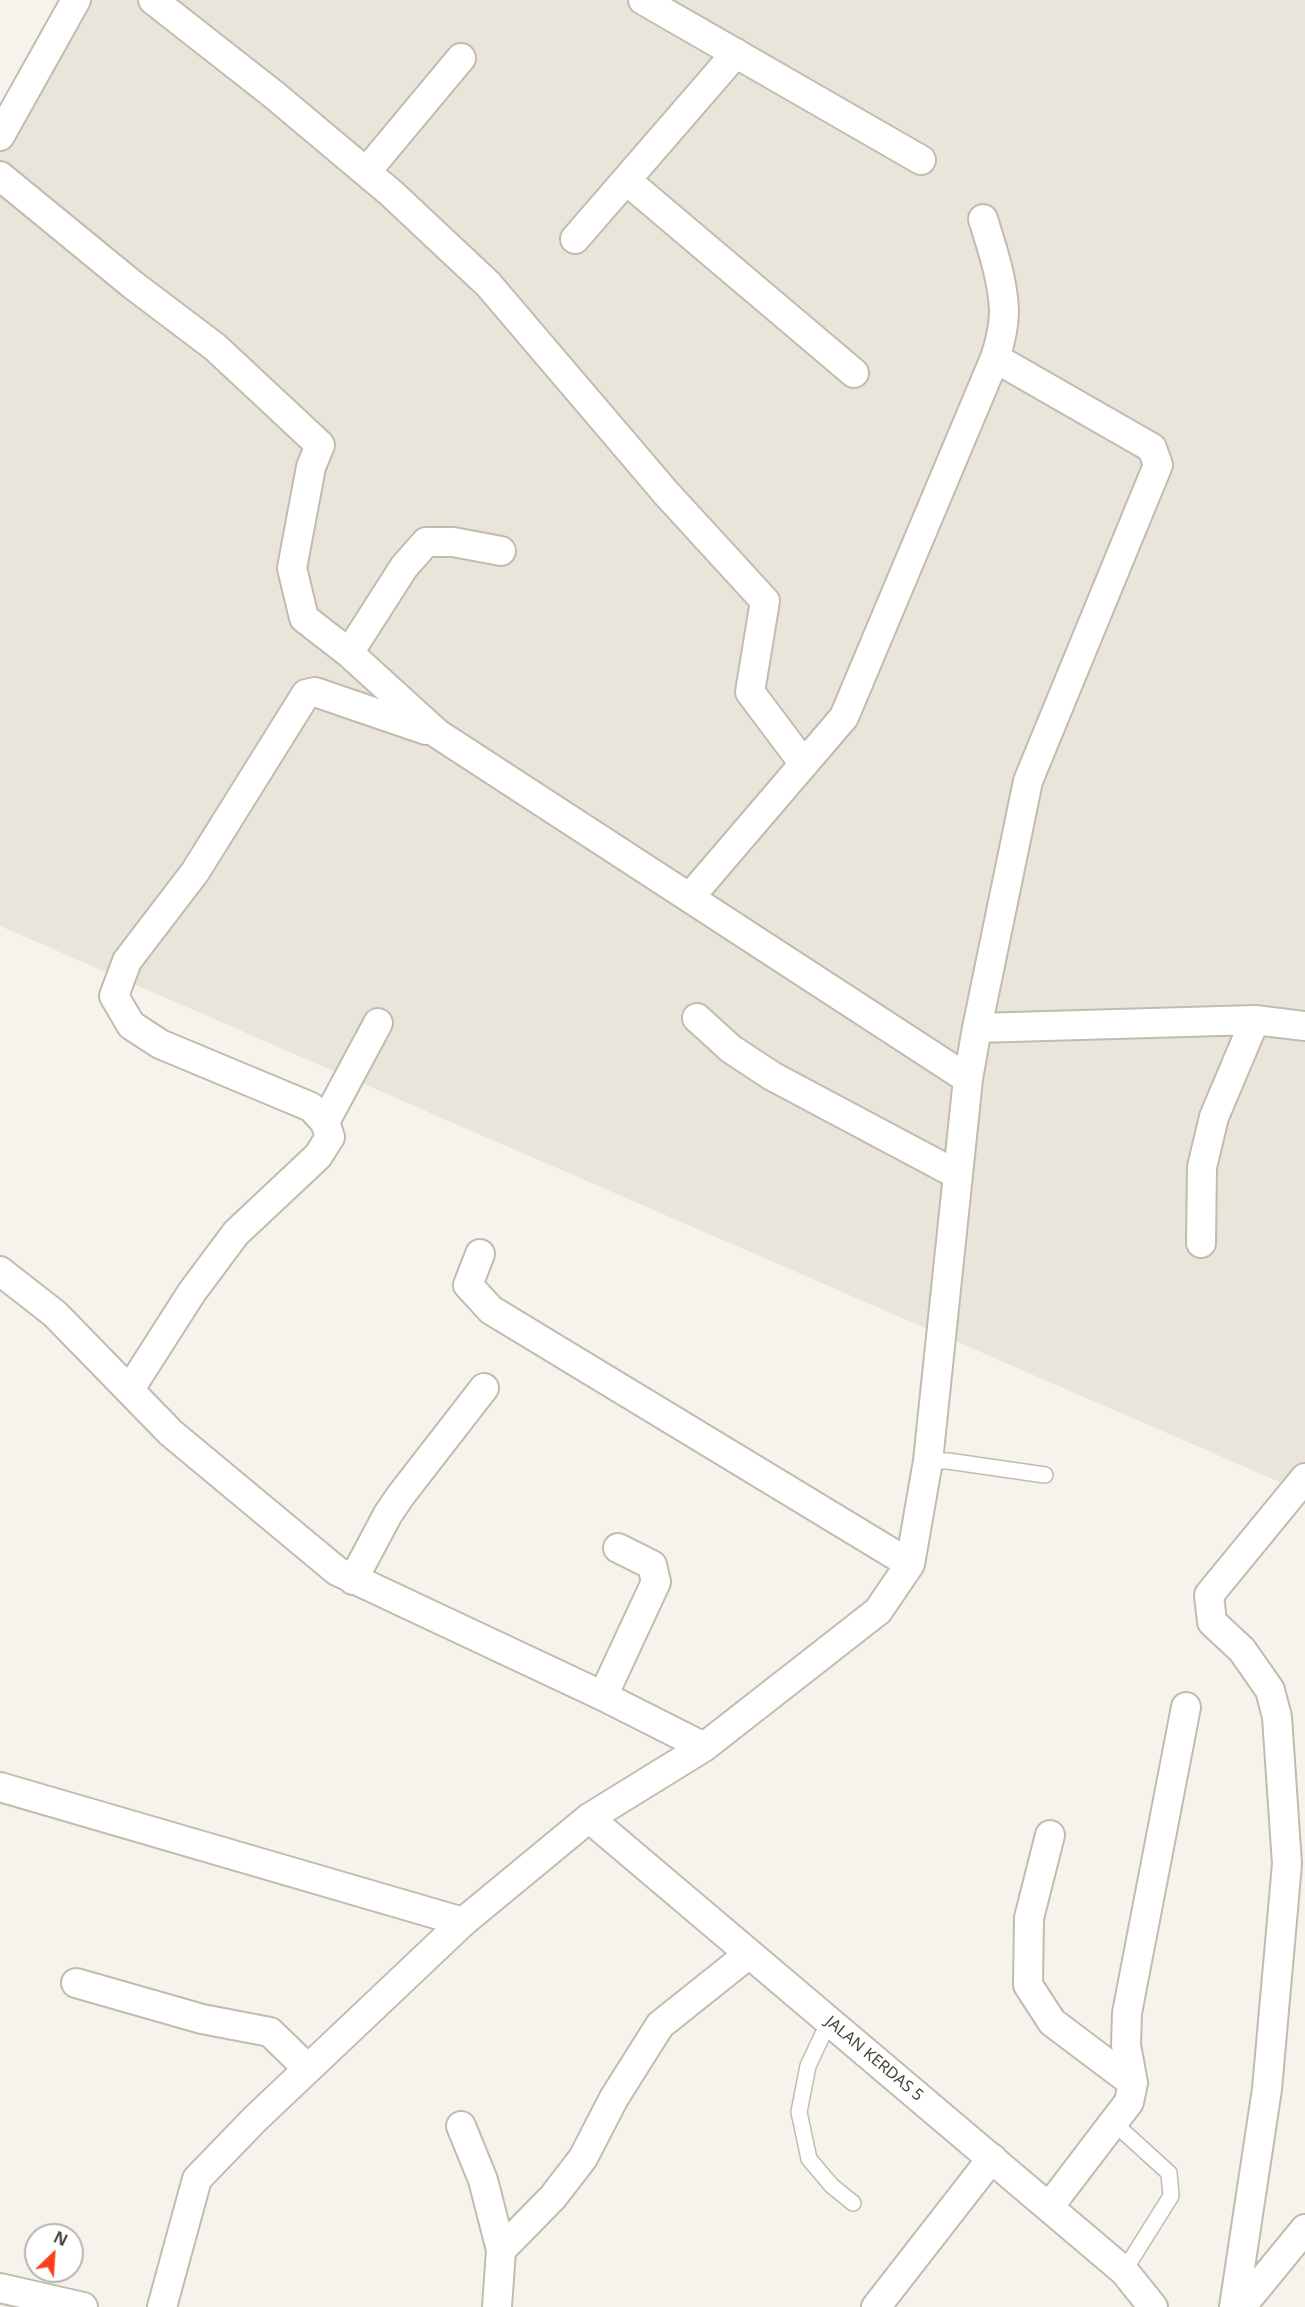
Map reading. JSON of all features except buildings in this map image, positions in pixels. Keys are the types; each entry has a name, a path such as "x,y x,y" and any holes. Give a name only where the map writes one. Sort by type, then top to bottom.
{"street":[{"path":"0,136 76,0"},
{"path":"153,0 273,94 366,172 488,284 666,493 765,601 750,692 804,764"},
{"path":"643,0 921,160"},
{"path":"575,239 736,53"},
{"path":"366,172 461,58"},
{"path":"0,176 133,285 216,347 320,445 310,467 292,568 304,618 349,653 438,734 968,1079"},
{"path":"626,180 854,373"},
{"path":"690,897 844,717 995,358 1002,335 1004,311 999,278 983,219"},
{"path":"162,2307 196,2179 308,2068 463,1922 589,1818 704,1747 878,1611 910,1564 928,1461 968,1079 1028,781 1158,465 1152,448 995,358"},
{"path":"349,653 404,567 426,542 453,542 501,551"},
{"path":"129,1389 192,1292 236,1233 318,1156 330,1137 326,1122 311,1107 160,1044 131,1025 114,996 127,961 195,872 306,694 315,692 438,734"},
{"path":"697,1018 731,1049 772,1076 958,1175"},
{"path":"977,1028 1256,1020 1305,1026"},
{"path":"1201,1243 1202,1167 1214,1117 1256,1020"},
{"path":"326,1122 378,1023"},
{"path":"480,1254 468,1286 491,1310 910,1564"},
{"path":"0,1271 55,1314 171,1433 337,1571 603,1696 704,1747"},
{"path":"353,1580 394,1504 484,1388"},
{"path":"1234,2307 1267,2089 1287,1864 1277,1717 1270,1690 1242,1650 1212,1622 1209,1595 1305,1478"},
{"path":"603,1696 656,1582 652,1565 618,1548"},
{"path":"1050,2207 1129,2102 1133,2083 1126,2045 1127,2013 1186,1707"},
{"path":"0,1786 463,1922"},
{"name":"JALAN KERDAS 5","path":"589,1818 1124,2271 1153,2307"},
{"path":"1050,1835 1029,1918 1028,1986 1052,2022 1133,2083"},
{"path":"1287,1864 1305,1842"},
{"path":"501,2250 553,2197 583,2158 614,2098 660,2025 749,1954"},
{"path":"76,1983 202,2019 270,2032 308,2068"},
{"path":"461,2126 483,2180 501,2250 497,2307"},
{"path":"876,2307 992,2158"},
{"path":"1241,2307 1305,2229"},
{"path":"0,2288 83,2307"}],"lane":[{"path":"928,1461 958,1462 1045,1474"},
{"path":"829,2021 808,2066 799,2112 809,2159 832,2186 853,2203"},
{"path":"1114,2123 1169,2173 1171,2196 1124,2271"}],"shaded area":[{"path":"75,0 1305,0 1305,1493 0,926 0,142"}]}
